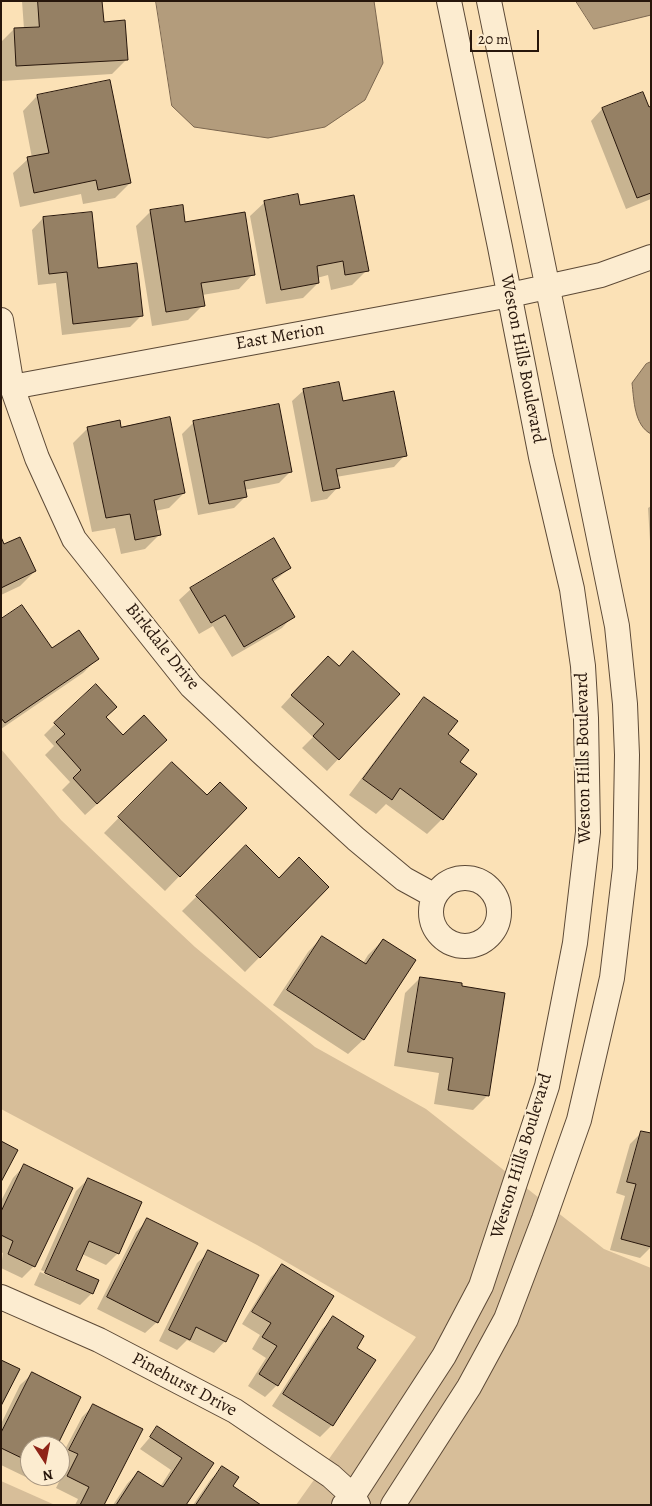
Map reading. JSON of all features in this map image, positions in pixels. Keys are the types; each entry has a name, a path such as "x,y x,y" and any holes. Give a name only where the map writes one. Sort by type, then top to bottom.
{"street":[{"name":"Weston Hills Boulevard","path":"352,1502 444,1356 481,1286 547,1086 575,943 588,832 583,666 572,589 541,457 510,295 449,1"},
{"path":"352,1502 395,1504 470,1387 506,1318 579,1120 612,978 625,868 627,755 617,626 489,1"},
{"name":"East Merion","path":"12,386 547,288 601,275 651,257"},
{"name":"Birkdale Drive","path":"1,320 12,386 37,458 74,539 191,686 356,838 404,879 435,896"},
{"name":"Pinehurst Drive","path":"1,1297 99,1340 235,1412 331,1476 352,1502"}],"shaded area":[{"path":"156,1 374,1 383,63 365,100 325,127 268,138 194,127 172,106"},
{"path":"576,1 651,1 651,15 594,29"},
{"path":"651,362 651,434 645,430 638,418 634,404 632,383 646,364"},
{"path":"1,749 61,820 132,888 195,947 315,1047 426,1109 604,1249 651,1268 651,1505 296,1505 416,1337 257,1245 1,1109"},
{"path":"1,1481 55,1505 1,1505"}],"building":[{"path":"38,1 102,1 104,22 125,20 128,60 16,66 14,28 39,27"},
{"path":"110,80 131,183 98,190 96,180 34,193 27,157 49,153 37,95"},
{"path":"643,92 649,107 651,106 651,193 637,198 602,108"},
{"path":"298,194 300,205 354,195 369,271 345,275 343,261 317,266 319,283 281,290 264,201"},
{"path":"183,205 185,222 245,212 255,275 201,283 205,306 166,312 150,210"},
{"path":"92,212 98,268 137,263 143,316 73,324 67,272 49,274 43,217"},
{"path":"339,382 343,401 394,391 407,456 336,469 340,488 323,491 303,389"},
{"path":"279,404 292,472 244,481 247,497 209,504 193,421"},
{"path":"170,417 185,493 154,500 161,535 135,540 130,514 106,518 87,427 120,420 121,427"},
{"path":"1,537 4,544 20,537 36,571 1,588"},
{"path":"274,538 291,568 272,579 295,617 244,647 225,615 211,623 190,588"},
{"path":"22,605 52,648 79,630 99,659 5,723 1,718 1,619"},
{"path":"353,651 400,694 339,760 313,736 324,724 291,695 328,656 339,666"},
{"path":"96,684 117,707 106,717 123,735 144,715 167,740 97,804 73,778 81,770 56,742 65,734 54,723"},
{"path":"424,697 458,721 448,734 469,750 460,762 477,774 443,820 400,788 392,800 363,779"},
{"path":"172,762 207,795 220,782 247,808 180,877 118,817"},
{"path":"246,845 279,878 299,857 329,887 260,958 196,896"},
{"path":"322,936 366,964 383,939 416,960 364,1040 287,990"},
{"path":"420,977 462,983 462,986 505,993 489,1096 448,1090 453,1058 408,1052"},
{"path":"641,1131 651,1133 651,1247 621,1239 636,1184 627,1182"},
{"path":"1,1141 18,1150 1,1182"},
{"path":"24,1164 73,1188 35,1267 8,1254 13,1241 1,1235 1,1212"},
{"path":"88,1178 142,1202 119,1254 89,1241 76,1270 99,1280 93,1294 45,1273"},
{"path":"147,1218 198,1243 158,1323 107,1297"},
{"path":"208,1250 259,1275 226,1342 196,1327 190,1340 169,1330"},
{"path":"282,1264 334,1296 278,1386 259,1374 277,1346 262,1337 271,1323 252,1312"},
{"path":"333,1316 364,1336 357,1348 376,1360 333,1426 283,1394"},
{"path":"1,1360 20,1369 1,1406"},
{"path":"32,1372 81,1397 62,1436 20,1436 20,1457 1,1448 1,1433"},
{"path":"93,1404 143,1429 104,1505 80,1505 89,1487 70,1478 70,1470 78,1454 70,1450"},
{"path":"157,1426 214,1463 186,1505 116,1505 138,1471 163,1487 182,1458 150,1437"},
{"path":"222,1466 239,1477 233,1486 261,1505 196,1505"}]}
